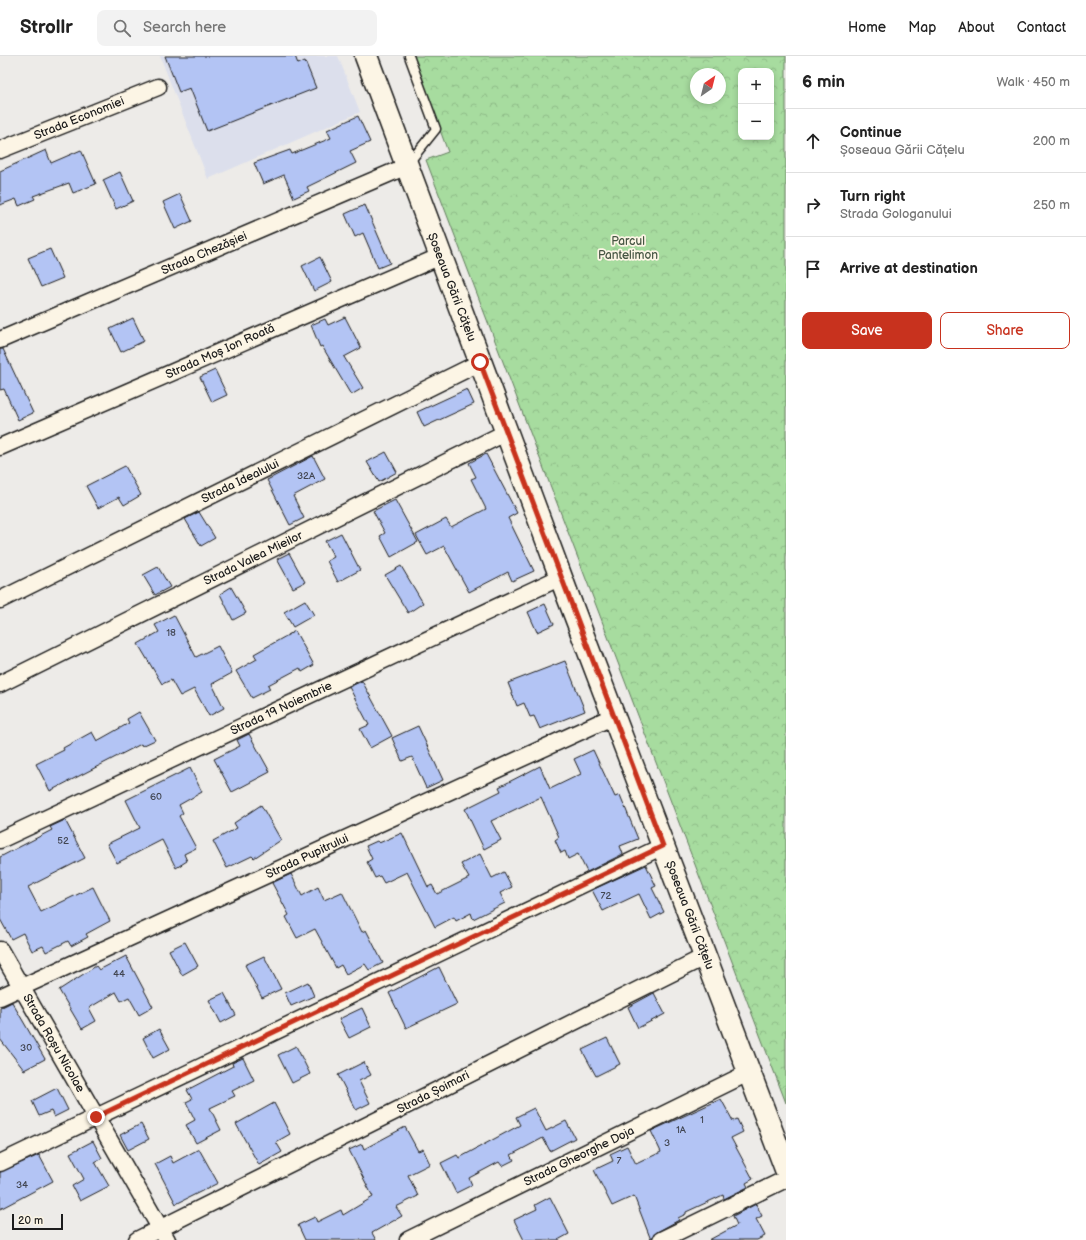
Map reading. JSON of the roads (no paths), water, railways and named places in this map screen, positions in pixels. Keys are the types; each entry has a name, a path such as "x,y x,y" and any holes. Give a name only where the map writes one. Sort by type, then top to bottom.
{"main road":[{"name":"Șoseaua Gării Cățelu","path":"366,56 561,577 786,1168"}],"street":[{"name":"Strada Economiei","path":"0,150 158,87"},
{"name":"Strada Chezășiei","path":"0,340 407,166"},
{"name":"Strada Moș Ion Roată","path":"0,447 441,256"},
{"name":"Strada Idealului","path":"0,600 480,362"},
{"name":"Strada Valea Mieilor","path":"0,684 507,432"},
{"name":"Strada 19 Noiembrie","path":"0,840 561,577"},
{"name":"Strada Pupitrului","path":"0,997 614,716"},
{"path":"0,1163 663,846"},
{"name":"Strada Roșu Nicolae","path":"0,950 164,1234"},
{"name":"Strada Șoimari","path":"137,1240 164,1234 706,956"},
{"name":"Strada Gheorghe Doja","path":"408,1240 750,1072"},
{"path":"661,1240 786,1180"}],"lane":[{"path":"407,166 436,129 409,56"}],"park label":[{"name":"Parcul Pantelimon","path":"628,248"}]}
